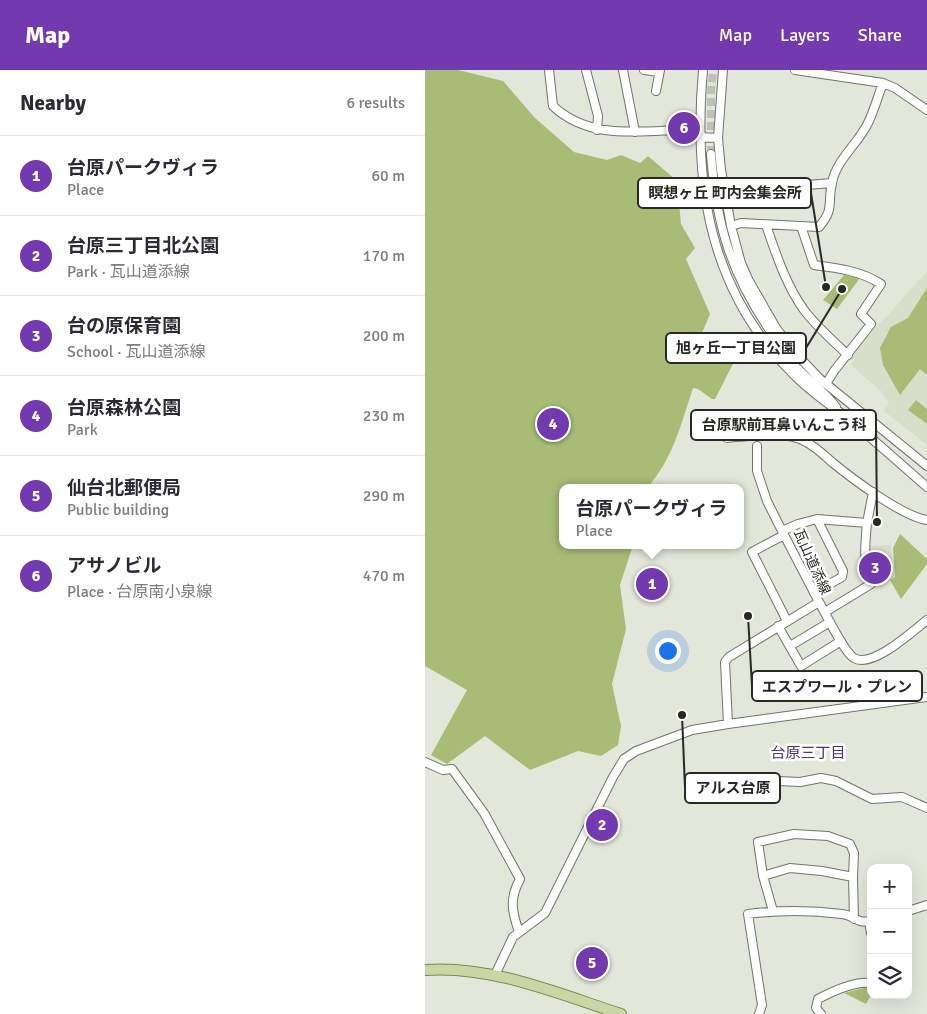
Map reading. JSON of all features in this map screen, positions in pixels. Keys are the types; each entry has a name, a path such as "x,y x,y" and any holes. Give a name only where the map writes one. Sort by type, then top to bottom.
{"main road":[{"path":"425,970 455,969 495,975 621,1014"}],"street":[{"path":"549,70 553,106 563,116 597,130 635,132 676,130"},
{"path":"586,70 598,116 597,130"},
{"path":"623,70 635,132"},
{"path":"644,70 659,71 656,91"},
{"path":"703,70 700,105 701,172 711,230 727,276 740,303 757,330 781,361 820,399 841,413 927,487"},
{"path":"723,70 718,138 725,199 741,263 758,298 776,328 797,355 823,382 927,466"},
{"path":"795,70 883,83 895,88 927,110"},
{"path":"731,226 741,223 819,227 830,210 831,183 851,146 867,125 883,83"},
{"path":"700,137 718,138"},
{"path":"711,154 713,191 721,229 730,257 752,302 792,363 841,413"},
{"path":"807,186 831,183"},
{"path":"766,225 776,255 804,309 822,331 847,355"},
{"path":"801,226 814,265 869,276 881,284 861,314 871,324 823,382"},
{"path":"774,336 811,376 823,382"},
{"path":"727,438 771,435 806,441 835,465 897,508 918,519 927,519"},
{"path":"757,446 757,472 767,501 783,533 752,552 787,621"},
{"path":"825,612 871,584 864,556 867,523 873,492"},
{"path":"814,593 842,577 843,572 817,519"},
{"name":"瓦山道添線","path":"728,724 725,662 729,657 819,602 783,533 798,524 817,519 867,523"},
{"path":"819,602 852,658 860,661 871,659 893,647 927,620"},
{"path":"790,646 830,622"},
{"path":"778,626 801,666 841,641"},
{"path":"495,975 513,938 545,913 613,777 624,760 636,751 692,730 927,698"},
{"path":"425,762 443,770 452,769 483,812 520,879 514,890 513,902 513,913 519,932"},
{"path":"727,786 759,780 800,782 821,778 836,781 873,798 902,797 927,808"},
{"path":"773,911 763,876 758,842 793,834 828,836 850,844 855,852 853,877 854,919"},
{"path":"763,876 790,868 853,877"},
{"path":"912,910 927,905"},
{"path":"759,1014 762,1005 748,914 773,911 845,914 862,922 867,921"},
{"path":"821,1014 816,1008 819,999 852,985 867,983"}],"shaded area":[{"path":"927,271 927,445 884,411 889,403 881,391 851,365 854,360 848,355 889,314"},
{"path":"891,545 894,577 876,587 866,556 867,546"}],"green space":[{"path":"425,70 458,70 503,81 535,118 574,152 607,160 621,155 640,163 648,156 677,181 681,224 695,248 686,259 710,314 702,333 735,360 715,399 693,388 670,453 650,484 559,484 559,549 632,549 620,585 626,629 612,684 621,726 618,745 601,756 578,751 530,770 485,736 447,764 431,755 467,690 425,666"},
{"path":"844,275 860,278 837,309 823,300"},
{"path":"927,288 927,375 920,369 900,395 883,365 880,348 891,327 908,318"},
{"path":"916,400 927,409 927,424 908,410"},
{"path":"900,534 927,559 927,564 901,599 890,580 895,577 893,548"},
{"path":"597,817 610,823 611,826 603,831 602,835 590,830"},
{"path":"867,987 867,999 869,999 866,1004 844,993"}],"tunnel":[{"path":"711,154 713,70"}],"place":[{"name":"アサノビル","path":"684,128"},
{"name":"瞑想ヶ丘 町内会集会所","path":"826,287"},
{"name":"旭ヶ丘一丁目公園","path":"842,289"},
{"name":"台原森林公園","path":"553,424"},
{"name":"台原駅前耳鼻いんこう科","path":"877,522"},
{"name":"台の原保育園","path":"875,568"},
{"name":"台原パークヴィラ","path":"652,584"},
{"name":"エスプワール・プレン","path":"748,616"},
{"name":"アルス台原","path":"682,715"},
{"name":"台原三丁目北公園","path":"602,825"},
{"name":"仙台北郵便局","path":"592,963"}],"district":[{"name":"台原三丁目","path":"808,753"}]}
